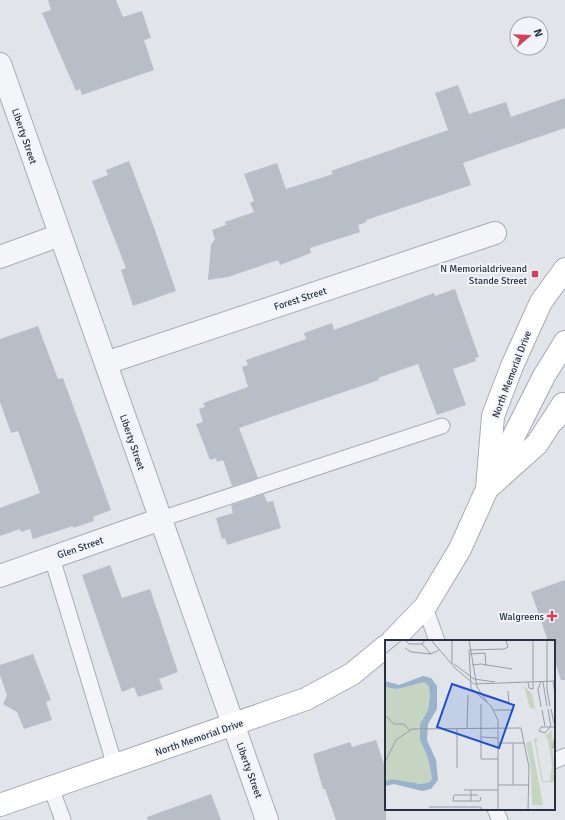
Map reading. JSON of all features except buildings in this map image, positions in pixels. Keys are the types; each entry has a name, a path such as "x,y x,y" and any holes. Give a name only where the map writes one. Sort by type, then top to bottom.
{"main road":[{"name":"North Memorial Drive","path":"393,640 425,607 460,549 487,489 493,416 512,366 541,302 565,269"},
{"path":"487,489 544,376 565,342"},
{"name":"North Memorial Drive","path":"487,489 537,444 560,414 565,400"},
{"name":"North Memorial Drive","path":"0,805 306,699 329,688 352,674 385,647"}],"street":[{"name":"Liberty Street","path":"0,64 267,820"},
{"name":"Forest Street","path":"106,363 495,233"},
{"path":"0,257 60,235"},
{"name":"Glen Street","path":"0,576 161,519"}],"lane":[{"path":"161,519 442,426"},
{"path":"52,558 115,766"},
{"path":"425,607 437,640"},
{"path":"555,761 565,756"},
{"path":"52,788 63,820"},
{"path":"495,810 500,820"}],"place":[{"name":"N Memorialdriveand Stande Street","path":"535,274"},
{"name":"Walgreens","path":"552,616"}]}
